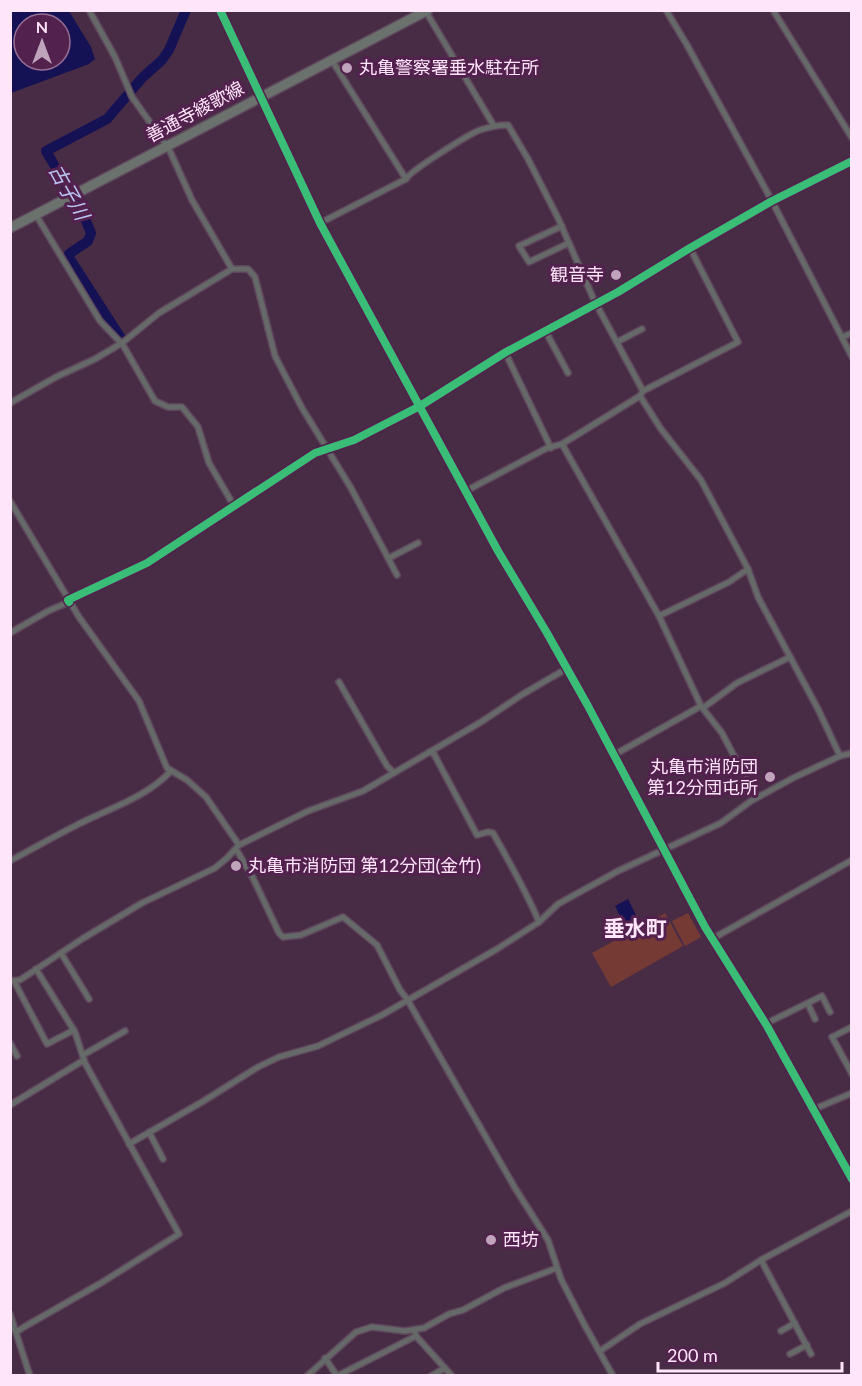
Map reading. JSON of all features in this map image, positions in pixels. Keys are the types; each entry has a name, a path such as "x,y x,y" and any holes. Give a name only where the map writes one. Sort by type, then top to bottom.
{"main road":[{"name":"善通寺綾歌線","path":"10,228 426,11"}],"street":[{"path":"88,10 115,57 132,97 167,146 192,200 232,269"},
{"path":"220,10 320,223 515,582 547,633 614,755 712,939 765,1024 852,1179"},
{"path":"666,10 772,201 852,357"},
{"path":"773,10 852,138"},
{"path":"426,11 495,126"},
{"path":"331,59 406,179"},
{"path":"320,223 406,179 408,174 417,167 437,157 467,136 495,126 508,125 510,127 562,226 596,303 641,394 661,429 701,480 748,569 759,597 840,756"},
{"path":"10,633 48,611 147,563 315,453 354,440 420,406 505,352 546,332 772,201 852,161"},
{"path":"36,215 100,321 122,343 154,401 168,407 182,407 198,427 209,464 234,506"},
{"path":"562,226 519,246 529,262 569,243"},
{"path":"466,491 562,444 641,394 738,342 690,248"},
{"path":"10,403 56,376 96,359 122,343 159,314 232,269 248,269 255,277 275,356 302,408 351,488 398,575"},
{"path":"617,342 642,329"},
{"path":"546,332 568,373"},
{"path":"842,337 852,333"},
{"path":"505,352 551,448"},
{"path":"562,444 659,616 702,707 722,733 756,798"},
{"path":"10,501 69,601 139,701 167,768 187,780 206,796 237,847 279,933 283,937 291,938 343,917 377,945 400,990 515,1188 548,1240 557,1268 584,1324 613,1376"},
{"path":"389,558 418,543"},
{"path":"659,616 729,582 748,569"},
{"path":"614,755 702,707 738,683 790,657"},
{"path":"74,1030 47,1044 12,981 20,980 142,903 215,868 237,847 308,811 363,791 481,723 523,694 566,669"},
{"path":"339,682 387,766 394,772"},
{"path":"429,752 434,754 477,835 494,833 526,892 539,922"},
{"path":"129,1144 258,1067 279,1057 318,1047 381,1015 497,949 539,922 558,904 664,848 722,823 756,798 840,756 852,753"},
{"path":"10,861 77,825 117,807 161,781 171,771"},
{"path":"712,939 852,860"},
{"path":"61,953 89,999"},
{"path":"14,1329 101,1283 179,1234 83,1057 74,1030 36,969"},
{"path":"765,1024 822,996 830,1012"},
{"path":"808,1004 815,1019"},
{"path":"852,1027 832,1037 852,1074"},
{"path":"10,1105 125,1031"},
{"path":"10,1044 17,1056"},
{"path":"812,1110 852,1093"},
{"path":"149,1132 163,1159"},
{"path":"600,1351 640,1324 725,1283 761,1260 852,1212"},
{"path":"761,1260 811,1354"},
{"path":"324,1358 337,1376 449,1314 463,1310 504,1288 557,1268"},
{"path":"768,1293 776,1290"},
{"path":"10,1314 30,1376"},
{"path":"781,1331 795,1323"},
{"path":"307,1376 324,1358 356,1332 372,1327 415,1333 452,1376"},
{"path":"790,1354 807,1345"},
{"path":"431,1376 445,1368"}],"shaded area":[{"path":"11,10 69,11 12,12 12,72 67,72 11,93"},
{"path":"72,16 91,47 95,59 89,64 72,70"},
{"path":"628,899 640,923 627,930 615,906"},
{"path":"665,913 683,946 611,987 592,953"},
{"path":"688,913 701,937 685,946 672,921"}],"waterway":[{"name":"古子川","path":"122,340 70,259 69,254 88,241 91,233 84,216 46,151 107,119 142,78 162,60 169,50 186,10"}],"cycle path":[{"path":"220,10 320,223 498,551 588,706 705,927 767,1026 852,1179"},
{"path":"69,602 68,600 147,563 315,453 354,440 420,406 506,352 618,292 772,201 852,161"}],"place":[{"name":"丸亀警察署垂水駐在所","path":"347,68"},
{"name":"観音寺","path":"616,275"},
{"name":"丸亀市消防団 第12分団屯所","path":"770,777"},
{"name":"丸亀市消防団 第12分団(金竹)","path":"236,866"},
{"name":"西坊","path":"491,1240"}],"district":[{"name":"垂水町","path":"635,929"}]}
